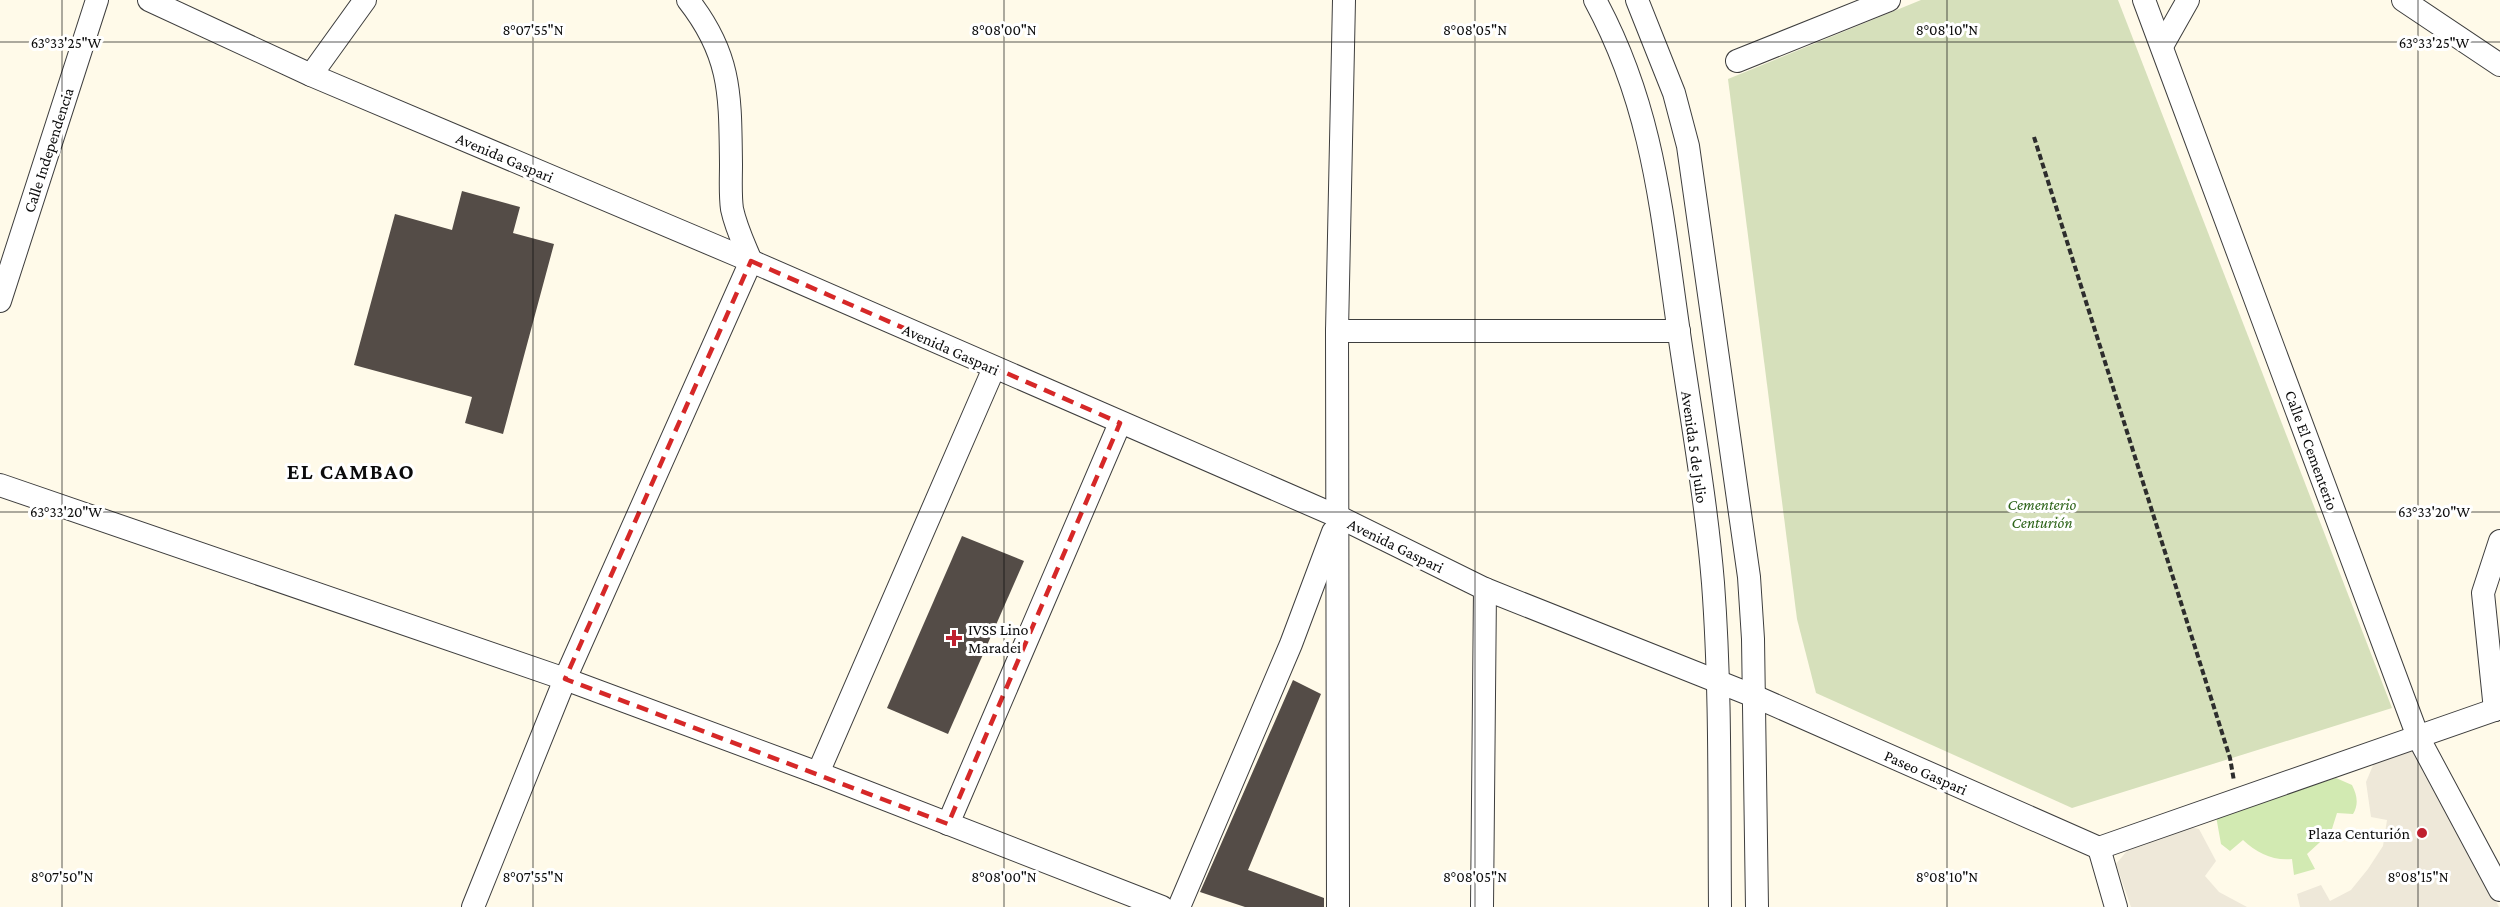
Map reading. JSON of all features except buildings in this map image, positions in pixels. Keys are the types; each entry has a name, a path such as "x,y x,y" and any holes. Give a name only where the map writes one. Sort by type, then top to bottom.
{"street":[{"name":"Calle Independencia","path":"0,301 97,0"},
{"name":"Avenida Gaspari","path":"149,0 311,75 751,261 1339,517 1485,589 1754,696"},
{"path":"311,75 365,0"},
{"path":"473,907 565,679 751,261 739,234 732,208 730,104 723,57 705,21 688,0"},
{"path":"1338,907 1337,331 1344,0"},
{"name":"Avenida 5 de Julio","path":"1595,0 1629,73 1647,128 1679,332 1709,550 1717,683 1720,907"},
{"path":"1637,0 1674,93 1692,168 1743,525 1753,639 1757,907"},
{"path":"1737,61 1889,0"},
{"name":"Calle El Cementerio","path":"2144,0 2418,737 2500,890"},
{"path":"2162,46 2188,0"},
{"path":"2403,0 2500,65"},
{"path":"1337,331 1679,332"},
{"path":"818,773 994,368"},
{"path":"948,824 1120,423"},
{"path":"0,485 565,679 818,773 1162,907"},
{"path":"1179,907 1291,644 1339,517"},
{"path":"2116,907 2099,848 2497,709 2483,593 2500,541"},
{"path":"1482,907 1485,589"},
{"name":"Paseo Gaspari","path":"1754,696 2099,848"}],"path":[{"path":"2034,137 2230,758 2236,800"}],"highlighted area":[{"path":"751,261 1120,423 948,824 565,679"}],"green space":[{"name":"Cementerio Centurión","path":"1921,0 2118,0 2392,708 2072,808 1816,693 1797,619 1728,79"},
{"path":"2336,778 2352,785 2357,803 2353,814 2337,813 2331,832 2307,854 2315,869 2294,875 2292,859 2278,859 2266,855 2243,840 2230,851 2221,844 2216,816"}],"shaded area":[{"name":"Plaza Centurión","path":"2412,749 2431,778 2499,907 2300,907 2297,894 2321,885 2330,901 2351,890 2368,869 2383,846 2387,820 2371,817 2366,782 2374,763"},
{"path":"2186,826 2199,829 2216,861 2205,876 2219,892 2247,907 2131,907 2116,864 2132,845"}],"place":[{"name":"IVSS Lino Maradei","path":"954,638"},
{"name":"Plaza Centurión","path":"2422,833"}],"district":[{"name":"EL CAMBAO","path":"351,471"}]}
